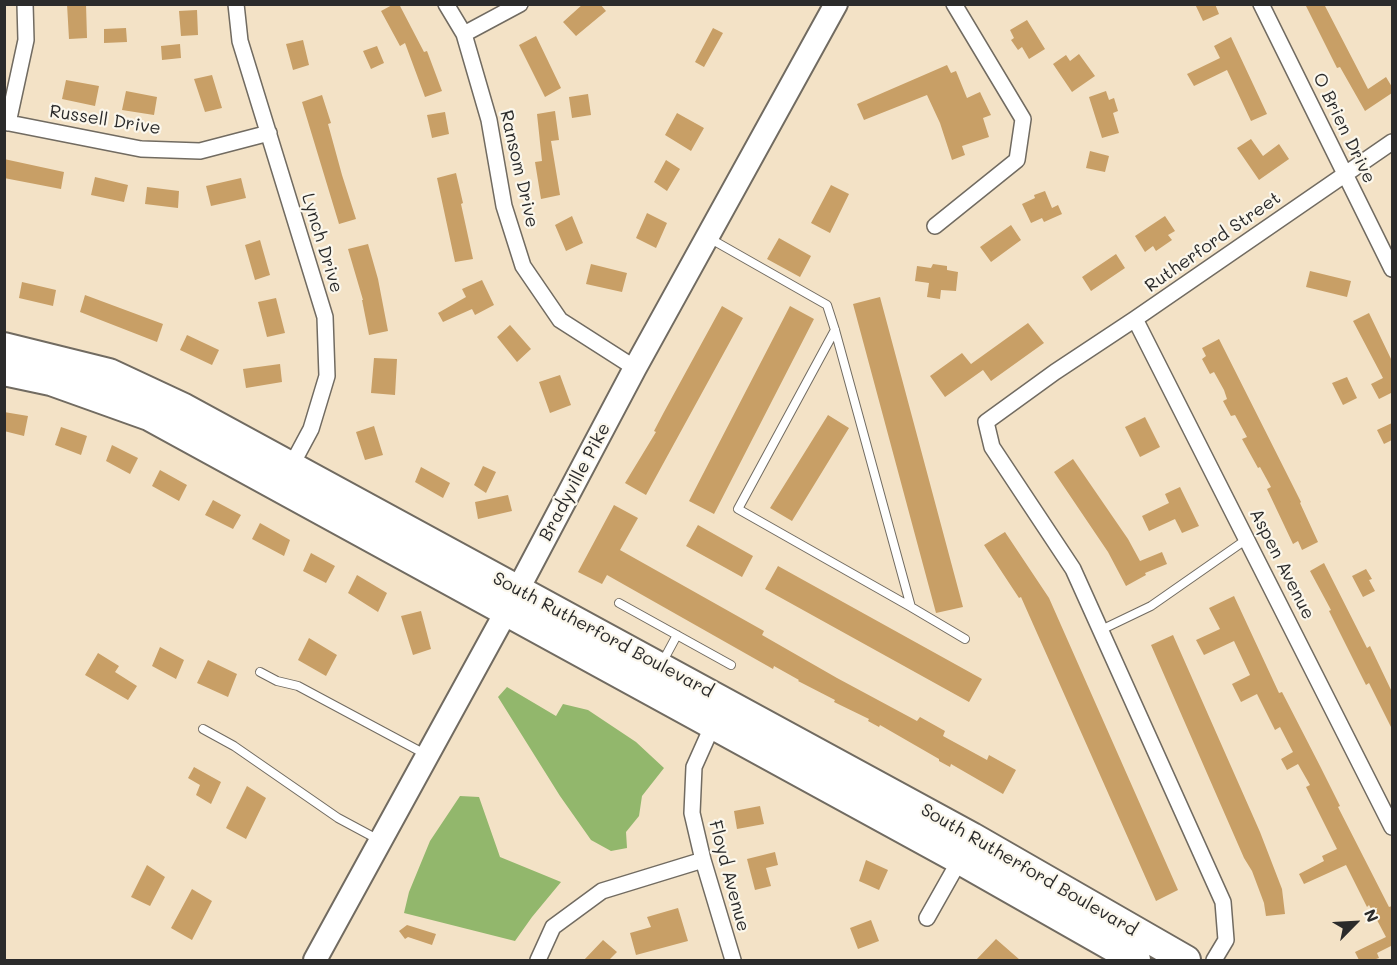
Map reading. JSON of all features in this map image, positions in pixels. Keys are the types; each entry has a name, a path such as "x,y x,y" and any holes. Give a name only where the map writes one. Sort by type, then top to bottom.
{"highway":[{"name":"South Rutherford Boulevard","path":"4,347 109,373 184,408 286,477"},
{"name":"South Rutherford Boulevard","path":"4,371 51,381 149,416 286,477 966,848 1186,960"},
{"name":"South Rutherford Boulevard","path":"512,601 660,666 719,713"},
{"name":"South Rutherford Boulevard","path":"966,848 1136,960"}],"main road":[{"name":"Bradyville Pike","path":"315,960 512,601 635,368 832,6"}],"street":[{"path":"6,123 26,40 25,4"},
{"name":"Lynch Drive","path":"236,4 240,41 325,316 327,376 311,429 286,477"},
{"name":"Ransom Drive","path":"446,4 464,34 489,120 504,206 523,266 560,320 635,368"},
{"path":"464,34 520,4"},
{"path":"935,226 1017,160 1023,119 954,4"},
{"name":"O Brien Drive","path":"1261,4 1392,269"},
{"name":"Russell Drive","path":"6,123 141,149 200,151 268,133"},
{"name":"Rutherford Street","path":"1101,630 1073,569 992,447 986,422 1055,372 1135,320 1392,142"},
{"name":"Aspen Avenue","path":"1135,320 1392,827"},
{"path":"1101,630 1224,902 1226,940 1214,960"},
{"name":"Floyd Avenue","path":"719,713 694,767 692,813 703,860 733,960"},
{"path":"927,918 966,848"},
{"path":"538,960 553,927 602,891 703,860"}],"lane":[{"path":"707,238 827,305 910,607"},
{"path":"835,330 738,509 965,639"},
{"path":"1101,630 1151,606 1247,538"},
{"path":"620,603 731,665"},
{"path":"660,666 677,635"},
{"path":"260,672 277,681 298,686 427,756"},
{"path":"203,729 234,746 338,818 381,841"}],"green space":[{"path":"507,687 556,716 563,704 588,710 636,742 664,768 642,796 639,816 626,832 627,848 611,851 591,840 560,796 498,697"},
{"path":"460,796 479,797 500,857 561,882 515,941 404,913 409,892 430,841"}],"building":[{"path":"67,4 86,4 87,38 69,39"},
{"path":"394,4 399,4 424,52 427,51 442,91 425,97 405,43 400,46 381,11"},
{"path":"583,4 600,4 606,11 576,36 563,22"},
{"path":"1195,4 1215,4 1219,14 1203,21"},
{"path":"1305,4 1324,4 1368,89 1386,77 1392,87 1392,93 1365,111 1340,67 1337,68"},
{"path":"197,10 198,35 181,36 179,11"},
{"path":"1027,20 1045,49 1029,59 1022,47 1018,50 1011,40 1014,38 1010,30"},
{"path":"126,28 127,42 104,43 104,29"},
{"path":"713,28 723,33 704,67 695,62"},
{"path":"536,36 561,88 545,97 519,45"},
{"path":"1231,37 1267,114 1251,121 1227,70 1194,86 1187,74 1220,58 1214,46"},
{"path":"303,40 309,65 293,70 286,44"},
{"path":"180,44 181,58 162,60 161,46"},
{"path":"377,46 384,63 371,69 363,51"},
{"path":"1079,54 1095,76 1072,92 1053,64 1066,55 1070,61"},
{"path":"947,65 951,73 956,71 967,98 980,92 991,115 983,118 989,137 962,146 965,155 952,160 940,123 927,95 864,120 857,104"},
{"path":"212,75 222,108 205,112 194,79"},
{"path":"66,80 99,86 95,106 62,99"},
{"path":"126,91 157,97 154,115 122,110"},
{"path":"1106,91 1109,100 1114,98 1118,111 1113,113 1119,133 1102,138 1089,97"},
{"path":"588,94 591,115 572,118 569,97"},
{"path":"322,95 331,123 328,124 356,219 339,224 302,102"},
{"path":"555,111 559,140 551,141 560,195 541,199 535,162 542,161 537,114"},
{"path":"445,112 449,134 432,138 427,115"},
{"path":"677,113 704,128 691,151 665,135"},
{"path":"1251,139 1263,156 1279,144 1289,159 1259,180 1237,148"},
{"path":"1090,151 1109,156 1105,172 1086,168"},
{"path":"4,159 64,172 61,189 4,178"},
{"path":"666,160 680,169 667,191 654,182"},
{"path":"456,173 473,259 455,262 437,178"},
{"path":"95,177 128,185 124,202 91,195"},
{"path":"241,178 246,198 211,206 206,186"},
{"path":"831,185 849,194 830,233 811,223"},
{"path":"147,187 179,191 178,208 145,204"},
{"path":"1045,191 1052,208 1058,205 1062,214 1044,222 1042,218 1031,223 1022,204 1035,198 1034,195"},
{"path":"647,213 667,223 656,248 636,238"},
{"path":"572,216 583,243 566,251 555,225"},
{"path":"1165,216 1175,231 1168,235 1172,240 1156,251 1153,246 1145,252 1135,236"},
{"path":"1011,225 1021,240 991,262 980,247"},
{"path":"779,238 811,256 800,277 767,259"},
{"path":"260,240 270,275 255,280 245,245"},
{"path":"368,244 378,279 388,331 369,335 363,300 348,249"},
{"path":"1116,254 1125,268 1091,291 1082,277"},
{"path":"591,264 627,273 622,292 586,284"},
{"path":"933,264 947,266 947,270 958,272 956,291 941,290 940,299 927,297 929,283 915,281 917,266 931,268"},
{"path":"1310,271 1351,281 1347,297 1306,287"},
{"path":"482,280 494,305 475,315 472,309 443,322 438,313 466,297 462,289"},
{"path":"22,282 56,290 53,306 19,298"},
{"path":"85,295 163,324 157,342 80,312"},
{"path":"880,297 963,607 936,613 853,304"},
{"path":"276,298 285,333 267,337 258,302"},
{"path":"722,306 743,318 646,495 625,483 656,432 654,431"},
{"path":"790,306 814,319 714,514 689,501"},
{"path":"1369,313 1392,361 1392,396 1391,393 1379,399 1371,384 1383,378 1353,321"},
{"path":"1028,323 1044,343 991,381 983,370 945,397 930,376 962,353 971,364"},
{"path":"510,325 531,349 517,362 497,337"},
{"path":"187,335 219,350 212,365 180,350"},
{"path":"1219,339 1301,502 1318,542 1302,550 1298,541 1293,544 1267,489 1271,487 1242,439 1247,437 1235,415 1231,416 1223,401 1227,399 1224,390 1214,372 1210,374 1202,359 1206,356 1202,348"},
{"path":"374,358 397,359 395,395 371,393"},
{"path":"280,364 282,382 246,388 243,369"},
{"path":"560,375 571,405 550,413 539,382"},
{"path":"1347,377 1357,398 1343,405 1332,383"},
{"path":"4,412 28,416 24,436 4,431"},
{"path":"828,415 849,428 792,521 770,508"},
{"path":"1145,417 1160,447 1140,457 1125,427"},
{"path":"1392,423 1392,440 1384,444 1377,430"},
{"path":"374,426 383,455 365,460 356,432"},
{"path":"61,427 87,436 81,455 55,445"},
{"path":"112,445 138,458 130,474 106,461"},
{"path":"1073,459 1128,539 1140,561 1162,552 1167,564 1145,573 1146,575 1126,586 1108,552 1054,472"},
{"path":"483,466 496,472 486,493 474,485"},
{"path":"421,467 450,483 443,498 415,482"},
{"path":"160,470 187,485 179,501 152,486"},
{"path":"1180,487 1199,526 1182,533 1175,519 1149,531 1142,516 1169,503 1165,494"},
{"path":"508,495 512,511 478,519 475,502"},
{"path":"213,500 241,515 233,529 205,515"},
{"path":"614,505 638,518 620,550 764,631 762,635 837,678 917,721 920,717 945,731 943,736 987,760 989,755 1016,770 1003,794 951,764 950,767 939,761 880,725 879,727 868,721 869,719 834,702 835,700 774,666 773,669 607,575 602,584 578,572"},
{"path":"260,523 290,540 284,556 252,539"},
{"path":"698,525 753,556 742,577 686,546"},
{"path":"1005,532 1049,598 1178,890 1156,901 1021,597 1019,598 984,545"},
{"path":"311,553 335,566 326,583 303,571"},
{"path":"1324,563 1367,648 1370,646 1392,692 1392,729 1369,683 1366,685 1310,571"},
{"path":"778,566 982,679 969,702 765,589"},
{"path":"1366,569 1375,591 1363,597 1352,576"},
{"path":"357,575 387,593 378,612 348,593"},
{"path":"1234,596 1279,693 1282,692 1389,907 1392,906 1392,949 1391,946 1377,953 1379,958 1359,960 1355,952 1386,937 1369,905 1367,907 1346,865 1304,884 1299,874 1324,861 1322,856 1337,849 1306,787 1310,785 1298,764 1287,770 1281,759 1293,752 1280,727 1275,730 1257,694 1241,702 1232,684 1250,675 1234,641 1204,655 1196,640 1220,629 1209,608"},
{"path":"421,611 431,649 413,655 401,616"},
{"path":"1173,635 1260,832 1282,889 1285,914 1266,916 1264,903 1252,871 1244,858 1151,645"},
{"path":"309,638 337,655 326,676 298,660"},
{"path":"160,647 184,660 176,679 152,666"},
{"path":"98,653 119,666 115,672 137,686 128,700 85,675"},
{"path":"208,660 237,674 228,697 197,683"},
{"path":"194,767 221,782 211,804 196,795 200,785 188,778"},
{"path":"247,786 266,798 246,839 226,828"},
{"path":"760,806 764,824 737,829 734,811"},
{"path":"775,852 778,865 766,868 771,886 755,890 747,859"},
{"path":"866,860 888,870 879,890 859,881"},
{"path":"147,865 165,877 150,906 131,897"},
{"path":"192,889 212,901 192,940 171,928"},
{"path":"678,908 688,941 636,955 630,933 651,927 647,917"},
{"path":"871,920 879,941 858,949 850,928"},
{"path":"407,925 436,934 432,945 408,937 405,939 399,931"},
{"path":"996,939 1020,960 976,960"},
{"path":"603,940 617,952 609,960 584,960"}]}
